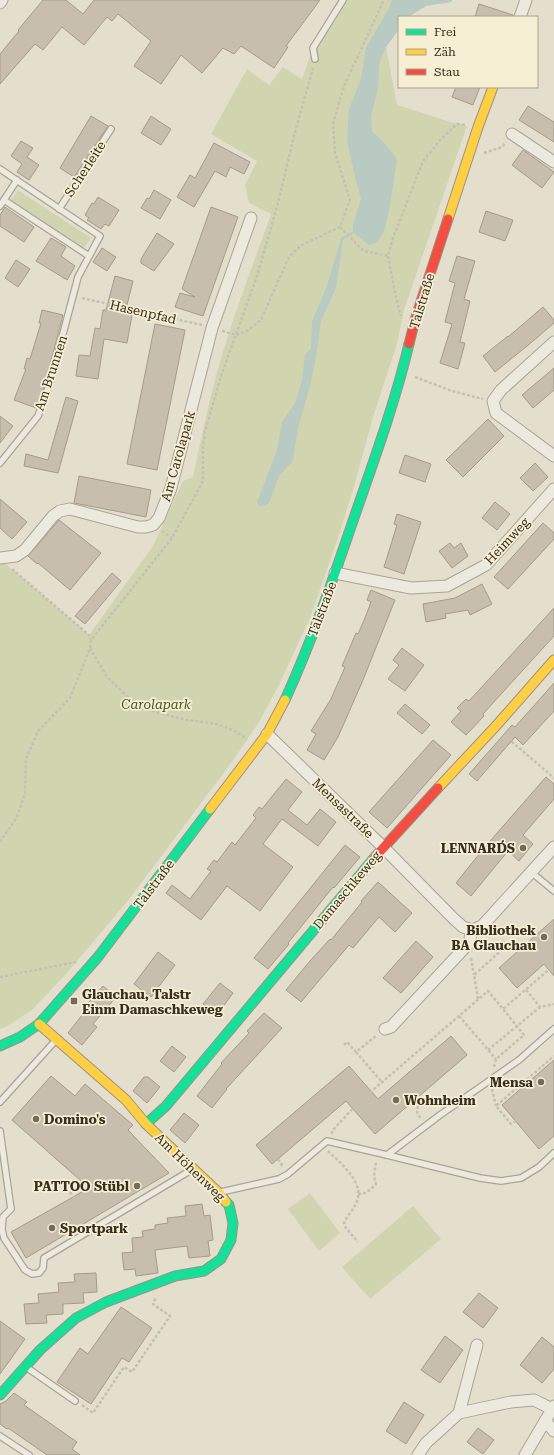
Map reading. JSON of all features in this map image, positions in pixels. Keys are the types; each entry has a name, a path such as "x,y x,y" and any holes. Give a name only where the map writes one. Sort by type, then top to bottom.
{"street":[{"path":"520,16 526,0"},
{"name":"Talstraße","path":"0,1046 20,1037 39,1024 98,957 267,734 281,708 300,667 335,573 388,420 402,373 415,320 478,127 493,88"},
{"path":"512,134 554,162"},
{"name":"Am Carolapark","path":"3,561 16,556 25,550 52,516 60,511 70,509 138,527 146,527 153,524 159,518 171,488 212,328 251,218"},
{"path":"554,342 501,390 493,401 496,413 554,456"},
{"name":"Heimweg","path":"335,573 411,588 447,586 486,565 554,489"},
{"name":"Damaschkeweg","path":"146,1124 166,1106 383,848 495,727 554,660"},
{"name":"Mensastraße","path":"267,734 453,918 463,927 472,930"},
{"path":"385,1029 391,1027 469,943 472,930 482,926 554,847"},
{"name":"Am Höhenweg","path":"0,1395 40,1350 76,1318 106,1302 175,1276 204,1271 221,1259 231,1240 234,1224 229,1205 219,1193 146,1124 126,1100 39,1024"},
{"path":"459,1413 477,1345"},
{"path":"418,1455 426,1443 459,1413 511,1402 534,1400 553,1408 525,1455"},
{"path":"545,1421 554,1430"}],"lane":[{"path":"315,59 313,48 343,0"},
{"name":"Scherleite","path":"59,209 111,129"},
{"path":"0,169 59,209"},
{"path":"0,206 16,180"},
{"path":"4,200 89,256"},
{"name":"Am Brunnen","path":"0,463 38,416 50,383 78,277 100,236 59,209"},
{"path":"531,872 554,891"},
{"path":"388,1155 519,1060 554,1029"},
{"path":"0,1102 56,1039"},
{"path":"0,1131 11,1209 3,1218 2,1230 4,1238 25,1270 32,1274 38,1273 43,1268 44,1258 193,1169"},
{"path":"219,1193 279,1179 288,1174 327,1141 480,1178 501,1181 521,1178 539,1167 554,1153"},
{"path":"26,1366 75,1401"},
{"path":"0,1436 29,1455"}],"path":[{"path":"236,335 247,331 261,320 289,257 300,246 340,227 350,200 335,153 333,124 344,86 384,0"},
{"path":"401,316 388,256 423,161 441,139 457,124 478,127"},
{"path":"491,151 502,147 512,134"},
{"path":"340,227 364,251 388,256"},
{"name":"Hasenpfad","path":"73,296 212,328"},
{"path":"402,373 452,391 493,401"},
{"path":"3,561 89,635 91,640"},
{"path":"90,648 107,678 130,699 155,712 187,720 217,724 235,731 258,746"},
{"path":"495,727 554,778"},
{"path":"474,975 505,947 504,940"},
{"path":"0,977 77,961"},
{"path":"472,964 478,999"},
{"path":"503,1009 552,967"},
{"path":"526,990 540,1007"},
{"path":"366,1096 488,991 524,1035 496,1059 459,1016"},
{"path":"488,1050 540,1007 554,1004"},
{"path":"344,1045 348,1042 382,1082"},
{"path":"356,1052 365,1045"},
{"path":"496,1106 554,1056"},
{"path":"490,1080 496,1106 511,1124 516,1121"},
{"path":"420,1096 417,1113 427,1126"},
{"path":"332,1142 332,1131 357,1104"},
{"path":"322,1145 353,1176 358,1196 355,1206 344,1223 346,1228 358,1242"},
{"path":"358,1194 367,1192 376,1184 375,1171 378,1153"},
{"path":"278,1160 282,1166"},
{"path":"60,1181 74,1197"},
{"path":"75,1401 93,1413 124,1367 132,1372 170,1316 153,1304 157,1298 153,1285"}],"green space":[{"name":"Carolapark","path":"343,0 452,0 451,2 426,6 410,16 398,16 398,30 386,47 397,105 467,126 404,310 397,344 374,414 353,490 335,547 310,618 278,687 259,722 234,759 127,902 66,974 32,1010 8,1026 0,1029 0,559 89,635 153,546 183,481 193,477 222,355 271,214 249,203 245,185 257,161 211,134 247,69 269,85 283,67 302,79 313,48"},
{"path":"18,190 91,238 84,248 11,200"},
{"path":"310,1193 340,1233 319,1251 288,1209"},
{"path":"413,1206 441,1239 370,1299 342,1267"}],"shaded area":[{"path":"392,0 452,0 451,2 426,6 410,16 398,16 398,30 386,47 379,64 378,88 371,117 372,131 397,159 385,228 378,242 369,245 354,233 343,240 336,288 321,321 311,382 298,428 293,461 279,476 269,503 260,507 257,502 277,450 282,422 295,403 302,380 305,355 311,348 312,321 327,286 341,238 353,231 353,225 361,199 347,141 349,109 361,79 366,48"}],"building":[{"path":"43,0 66,0 83,14 94,0 320,0 286,46 288,47 274,68 241,46 234,54 223,48 202,73 181,55 161,84 134,66 151,41 118,14 112,21 107,17 84,45 62,27 43,50 35,44 0,84 0,54"},
{"path":"479,4 513,15 513,16 475,16"},
{"path":"456,88 480,88 473,105 452,97"},
{"path":"528,106 554,122 554,142 519,120"},
{"path":"91,116 108,126 74,177 60,168"},
{"path":"151,116 171,129 161,145 141,133"},
{"path":"21,141 33,148 27,157 39,165 29,180 17,172 22,164 11,156"},
{"path":"214,143 250,162 244,174 230,167 226,177 215,171 194,207 177,197 190,175 195,178"},
{"path":"523,150 554,172 542,188 512,165"},
{"path":"154,190 171,200 160,219 141,208 147,198 149,199"},
{"path":"98,197 119,210 109,226 105,224 101,229 87,220 89,218 85,215 92,203 94,204"},
{"path":"5,207 34,227 24,242 0,226 0,215"},
{"path":"211,207 238,217 203,316 175,307 180,293 195,297 182,289"},
{"path":"486,211 513,220 505,241 479,232"},
{"path":"157,233 174,244 154,271 141,263 141,259"},
{"path":"51,238 66,247 61,256 75,266 67,280 36,261"},
{"path":"102,248 116,257 107,271 93,262"},
{"path":"457,256 475,261 464,299 470,301 460,342 465,343 458,369 440,363 452,324 445,322 455,283 449,281"},
{"path":"16,260 30,269 18,287 5,278"},
{"path":"115,276 133,281 125,313 132,315 127,343 104,339 98,379 76,376 79,355 90,356 95,328 100,329 103,310 106,310"},
{"path":"543,307 554,320 554,323 495,372 483,356"},
{"path":"42,310 63,315 43,391 36,408 14,400 26,369 24,369 27,358 30,359 41,323 39,323"},
{"path":"155,324 185,330 157,470 127,464"},
{"path":"554,368 554,390 533,408 522,395"},
{"path":"66,397 78,401 58,473 24,466 26,454 48,460"},
{"path":"0,416 13,426 0,443"},
{"path":"488,419 504,436 463,477 446,460"},
{"path":"405,455 431,464 425,482 399,473"},
{"path":"535,463 548,477 533,491 520,478"},
{"path":"79,476 151,490 146,517 74,503"},
{"path":"0,499 27,522 12,539 0,528"},
{"path":"495,502 510,514 497,530 482,518"},
{"path":"397,514 421,522 404,574 384,567 397,525 394,524"},
{"path":"59,520 101,553 70,590 28,556"},
{"path":"543,523 554,533 554,539 508,589 494,577"},
{"path":"450,543 454,548 461,543 468,556 452,568 439,551"},
{"path":"112,573 121,581 85,624 75,616"},
{"path":"482,584 492,604 470,615 468,610 445,614 446,618 426,622 423,604 455,598"},
{"path":"371,590 395,600 338,737 324,760 307,750 316,734 311,731 331,699 345,667 342,666 356,633 358,634 371,602 367,600"},
{"path":"554,608 554,636 483,714 484,716 466,735 451,722 461,711 457,708 466,699 469,701"},
{"path":"402,648 424,665 405,691 388,679 399,665 393,660"},
{"path":"554,683 554,711 523,745 515,737 477,781 469,774 512,725 515,727"},
{"path":"405,704 430,725 422,734 397,713"},
{"path":"433,740 451,755 387,828 369,812"},
{"path":"546,777 554,784 554,799 523,835 533,844 519,861 508,851 471,896 456,883 484,848"},
{"path":"286,779 302,792 288,810 307,825 320,809 336,822 318,846 282,819 263,844 293,867 260,911 227,886 201,920 166,893 172,885 190,899 211,871 207,869 214,860 217,862 232,842 235,845 256,818 253,815 259,807 262,809"},
{"path":"345,845 360,857 334,888 333,887 268,969 254,958"},
{"path":"378,882 412,913 395,932 379,917 353,948 349,945 301,1002 286,990 310,961 330,939 331,940 362,902 361,901"},
{"name":"Bibliothek BA Glauchau","path":"554,919 554,976 544,964 517,988 499,968"},
{"path":"416,941 433,957 401,993 383,978"},
{"path":"158,952 175,965 151,997 134,984"},
{"path":"220,983 233,993 217,1015 203,1004"},
{"path":"103,986 116,997 93,1024 97,1027 82,1045 68,1033 90,1005 88,1003"},
{"path":"264,1013 282,1028 226,1089 212,1108 197,1096 222,1064 221,1063 249,1033 247,1031"},
{"name":"Wohnheim","path":"451,1036 467,1055 375,1134 346,1101 272,1164 256,1145 349,1066 378,1099"},
{"path":"172,1046 186,1057 174,1072 160,1061"},
{"name":"Mensa","path":"554,1060 554,1136 539,1149 502,1105"},
{"path":"51,1076 75,1096 85,1084 133,1125 128,1130 169,1173 26,1258 11,1232 89,1188 12,1120"},
{"path":"144,1077 148,1077 160,1087 147,1103 133,1091"},
{"path":"184,1113 199,1125 185,1143 170,1130"},
{"path":"202,1204 204,1216 210,1215 213,1240 208,1241 210,1256 189,1258 187,1246 155,1250 158,1273 136,1276 135,1269 124,1270 122,1253 133,1252 132,1238 143,1237 142,1231 155,1229 155,1225 168,1223 167,1218 186,1216 185,1206"},
{"path":"96,1273 97,1292 83,1293 84,1303 63,1304 63,1314 46,1315 47,1323 26,1324 24,1304 39,1303 38,1294 59,1292 58,1283 75,1282 74,1274"},
{"path":"479,1293 498,1308 483,1328 463,1312"},
{"path":"121,1307 152,1328 129,1362 122,1358 91,1404 57,1382 80,1348 88,1354"},
{"path":"0,1321 25,1339 0,1374"},
{"path":"445,1336 463,1350 440,1383 421,1370"},
{"path":"542,1337 554,1347 554,1369 542,1383 520,1365"},
{"path":"14,1393 27,1402 24,1405 77,1442 72,1449 80,1455 47,1455 0,1424 0,1404 6,1401"},
{"path":"404,1402 424,1415 406,1444 386,1431"},
{"path":"478,1428 494,1440 483,1454 467,1442"}],"traffic: fast":[{"path":"285,700 313,633 338,564 384,431 409,344"},
{"path":"0,1046 20,1037 39,1024 98,957 210,809"},
{"path":"146,1124 166,1106 375,857"},
{"path":"0,1395 40,1350 76,1318 106,1302 175,1276 204,1271 221,1259 231,1240 233,1223 229,1205 226,1202"}],"traffic: slow":[{"path":"448,219 478,127 493,88"},
{"path":"438,788 495,727 554,660"},
{"path":"210,809 267,734 285,700"},
{"path":"39,1024 126,1100 146,1124 219,1193 226,1202"}],"traffic: jam":[{"path":"409,344 415,320 448,219"},
{"path":"375,857 438,788"}],"place":[{"name":"LENNARD´S","path":"523,848"},
{"name":"Bibliothek BA Glauchau","path":"544,937"},
{"name":"Glauchau, Talstr Einm Damaschkeweg","path":"74,1001"},
{"name":"Mensa","path":"541,1082"},
{"name":"Wohnheim","path":"396,1100"},
{"name":"Domino's","path":"36,1119"},
{"name":"PATTOO Stübl","path":"137,1186"},
{"name":"Sportpark","path":"52,1228"}]}
